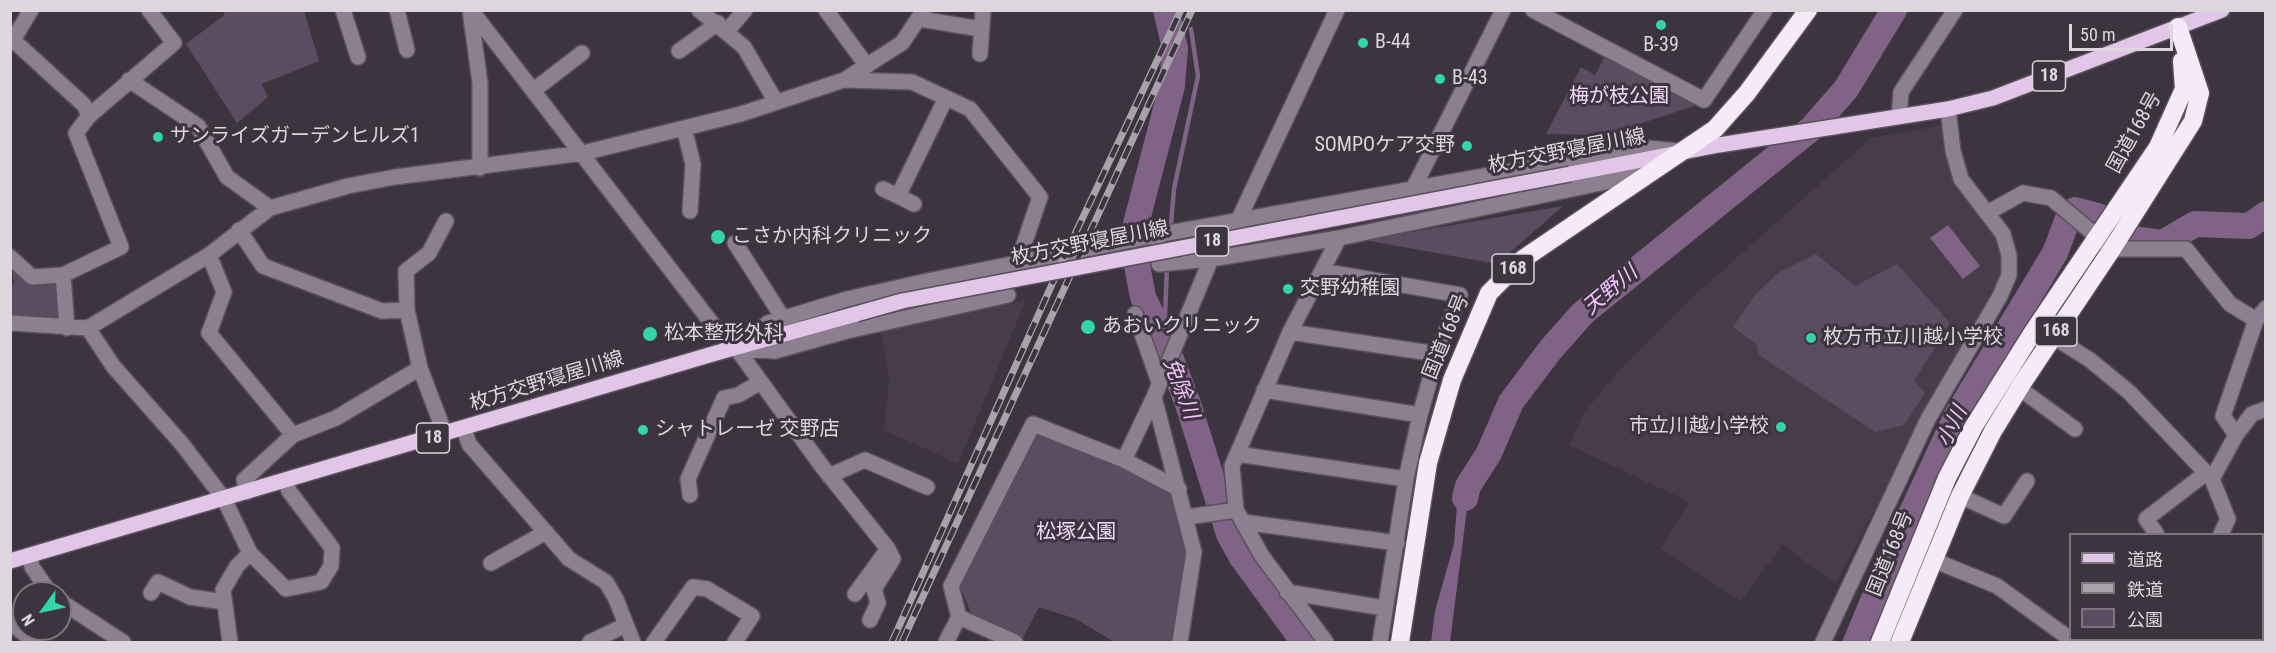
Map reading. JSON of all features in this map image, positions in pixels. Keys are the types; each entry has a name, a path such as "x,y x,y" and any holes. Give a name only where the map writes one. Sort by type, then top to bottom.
{"highway":[{"name":"国道168号","path":"1400,642 1428,463 1452,380 1489,293 1523,259 1685,151 1714,129 1747,93 1808,10"},
{"name":"国道168号","path":"1880,642 1947,478 1974,426 2158,147 2177,109 2184,89 2178,27"},
{"name":"国道168号","path":"1900,642 1960,496 2019,388 2112,249 2193,121 2200,93 2178,27"}],"main road":[{"name":"枚方交野寝屋川線","path":"10,561 902,301 1685,151 1948,109 1993,98 2222,10"}],"street":[{"path":"30,10 12,39 84,105 89,116"},
{"path":"10,257 32,277 63,275 121,247 76,133 89,116 174,43 149,10"},
{"path":"343,10 358,57"},
{"path":"397,10 407,50"},
{"path":"471,10 717,330 737,349 829,476 888,549 893,559 874,589 878,603 870,620"},
{"path":"471,10 480,83 480,168"},
{"path":"699,10 744,47 776,102"},
{"path":"679,51 722,27 745,10"},
{"path":"826,10 867,66"},
{"path":"980,54 983,10"},
{"path":"1124,460 1154,397 1211,259 1237,222 1337,10"},
{"path":"1413,189 1503,10"},
{"path":"1533,10 1704,100 1765,10"},
{"path":"1899,117 1901,92 1955,10"},
{"path":"10,323 88,328 209,255 270,208 348,186 395,177 480,168 583,153 776,102 844,80 902,43 922,15 981,29"},
{"path":"534,90 582,53"},
{"path":"129,80 198,126 227,177 270,208"},
{"path":"844,80 912,82 970,109 1040,197 1023,247 1026,262"},
{"path":"898,196 945,98"},
{"path":"1823,642 1928,418 2000,297 2009,275 2008,255 2003,234 1961,179 1953,152 1948,109"},
{"path":"684,128 693,164 690,211"},
{"path":"737,349 768,323 783,318 847,299 1004,266 1159,235 1647,148 1685,151"},
{"path":"1159,235 1160,264 1211,259 1340,237 1620,179 1685,151"},
{"path":"883,189 914,204"},
{"path":"1987,213 2023,193 2050,198 2112,249 2186,249 2230,304 2261,314 2223,416 2236,435"},
{"path":"445,434 420,368 407,310 406,271 429,253 446,221"},
{"path":"239,230 264,266 382,311 407,310"},
{"path":"1326,642 1262,556 1240,516 1232,466 1290,332 1340,237"},
{"path":"735,243 783,318"},
{"path":"209,255 224,292 209,333 293,435"},
{"path":"1322,271 1460,295 1437,354 1420,415 1406,479 1380,642"},
{"path":"63,275 67,328"},
{"path":"737,349 775,351 847,331 1008,295"},
{"path":"1135,314 1161,378"},
{"path":"88,328 113,366 182,444 224,499 250,553 286,589 321,582 331,566 332,548 289,491 285,481"},
{"path":"1290,332 1437,354"},
{"path":"2052,336 2090,360 2129,393 2209,476 2228,519 2222,533"},
{"path":"247,492 244,480 293,435 336,418 420,368"},
{"path":"690,495 688,480 693,456 711,438 724,398 738,395 761,382"},
{"path":"2019,388 2075,429"},
{"path":"1264,390 1420,415"},
{"path":"1154,397 1187,517 1195,561 1180,642"},
{"path":"2156,533 2146,519 2209,476 2253,414 2265,408"},
{"path":"946,642 959,617 951,586 1033,424 1124,460 1179,489"},
{"path":"464,429 469,444 569,559 606,582 633,642"},
{"path":"1237,454 1406,479"},
{"path":"829,476 865,460 927,487"},
{"path":"1960,496 2004,516 2027,481"},
{"path":"1187,517 1204,514 1240,516 1397,543"},
{"path":"491,563 546,532"},
{"path":"855,594 888,549"},
{"path":"230,642 223,590 237,566 250,553"},
{"path":"30,556 32,567 42,581"},
{"path":"1933,560 1997,586 2069,638"},
{"path":"158,583 190,597 224,602"},
{"path":"654,642 693,587 708,588 752,616 735,642"},
{"path":"1287,592 1384,608"},
{"path":"72,609 123,642"},
{"path":"959,617 1015,642"},
{"path":"590,642 626,625"}],"shaded area":[{"name":"枚方市立川越小学校","path":"1944,125 1949,171 1957,188 2000,236 2006,273 1927,410 1836,583 1782,545 1741,601 1661,549 1689,502 1569,445 1584,413 1615,375 1688,301 1871,138"},
{"path":"1948,225 1980,266 1963,279 1930,238"},
{"path":"1026,300 958,464 884,430 889,382 881,332"},
{"path":"1472,464 1493,470 1478,479 1469,493 1450,642 1431,642 1435,611 1454,544 1458,492"}],"green space":[{"path":"225,11 304,11 319,61 262,84 268,97 237,123 186,44 223,16"},
{"name":"梅が枝公園","path":"1606,54 1700,104 1606,135 1546,134 1581,67 1595,75"},
{"path":"1563,206 1497,264 1370,241 1371,239"},
{"path":"1816,254 1855,286 1897,264 1950,323 1914,381 1925,393 1904,425 1875,432 1759,355 1757,345 1733,327 1755,295 1778,273"},
{"path":"11,263 31,284 57,283 57,318 11,316 10,287 14,284"},
{"name":"松塚公園","path":"1038,430 1126,466 1174,491 1182,521 1188,568 1173,642 1114,642 1076,619 1039,607 1022,640 972,615 959,584"}],"waterway":[{"name":"免除川","path":"1166,10 1175,48 1172,86 1132,239 1143,297 1164,341 1188,404 1229,534 1241,556 1304,642"},
{"name":"天野川","path":"1465,498 1468,486 1489,453 1511,402 1551,349 1583,313 1812,128 1846,89 1894,10"},
{"path":"1169,248 1174,189 1198,76 1191,29"},
{"name":"小川","path":"2075,210 2098,216"},
{"name":"小川","path":"2135,239 2163,243 2195,224 2249,226 2266,214"},
{"name":"小川","path":"1856,642 1894,551 1957,415 2055,253 2067,221"},
{"path":"1164,341 1167,266"}],"railway":[{"path":"892,642 1066,253 1181,10"},
{"path":"902,642 1192,10"}],"place":[{"name":"B-39","path":"1661,25"},
{"name":"B-44","path":"1363,43"},
{"name":"B-43","path":"1440,79"},
{"name":"サンライズガーデンヒルズ1","path":"158,137"},
{"name":"SOMPOケア交野","path":"1467,146"},
{"name":"こさか内科クリニック","path":"718,237"},
{"name":"交野幼稚園","path":"1288,289"},
{"name":"あおいクリニック","path":"1088,327"},
{"name":"松本整形外科","path":"650,334"},
{"name":"枚方市立川越小学校","path":"1811,338"},
{"name":"市立川越小学校","path":"1781,427"},
{"name":"シャトレーゼ 交野店","path":"643,430"}]}
